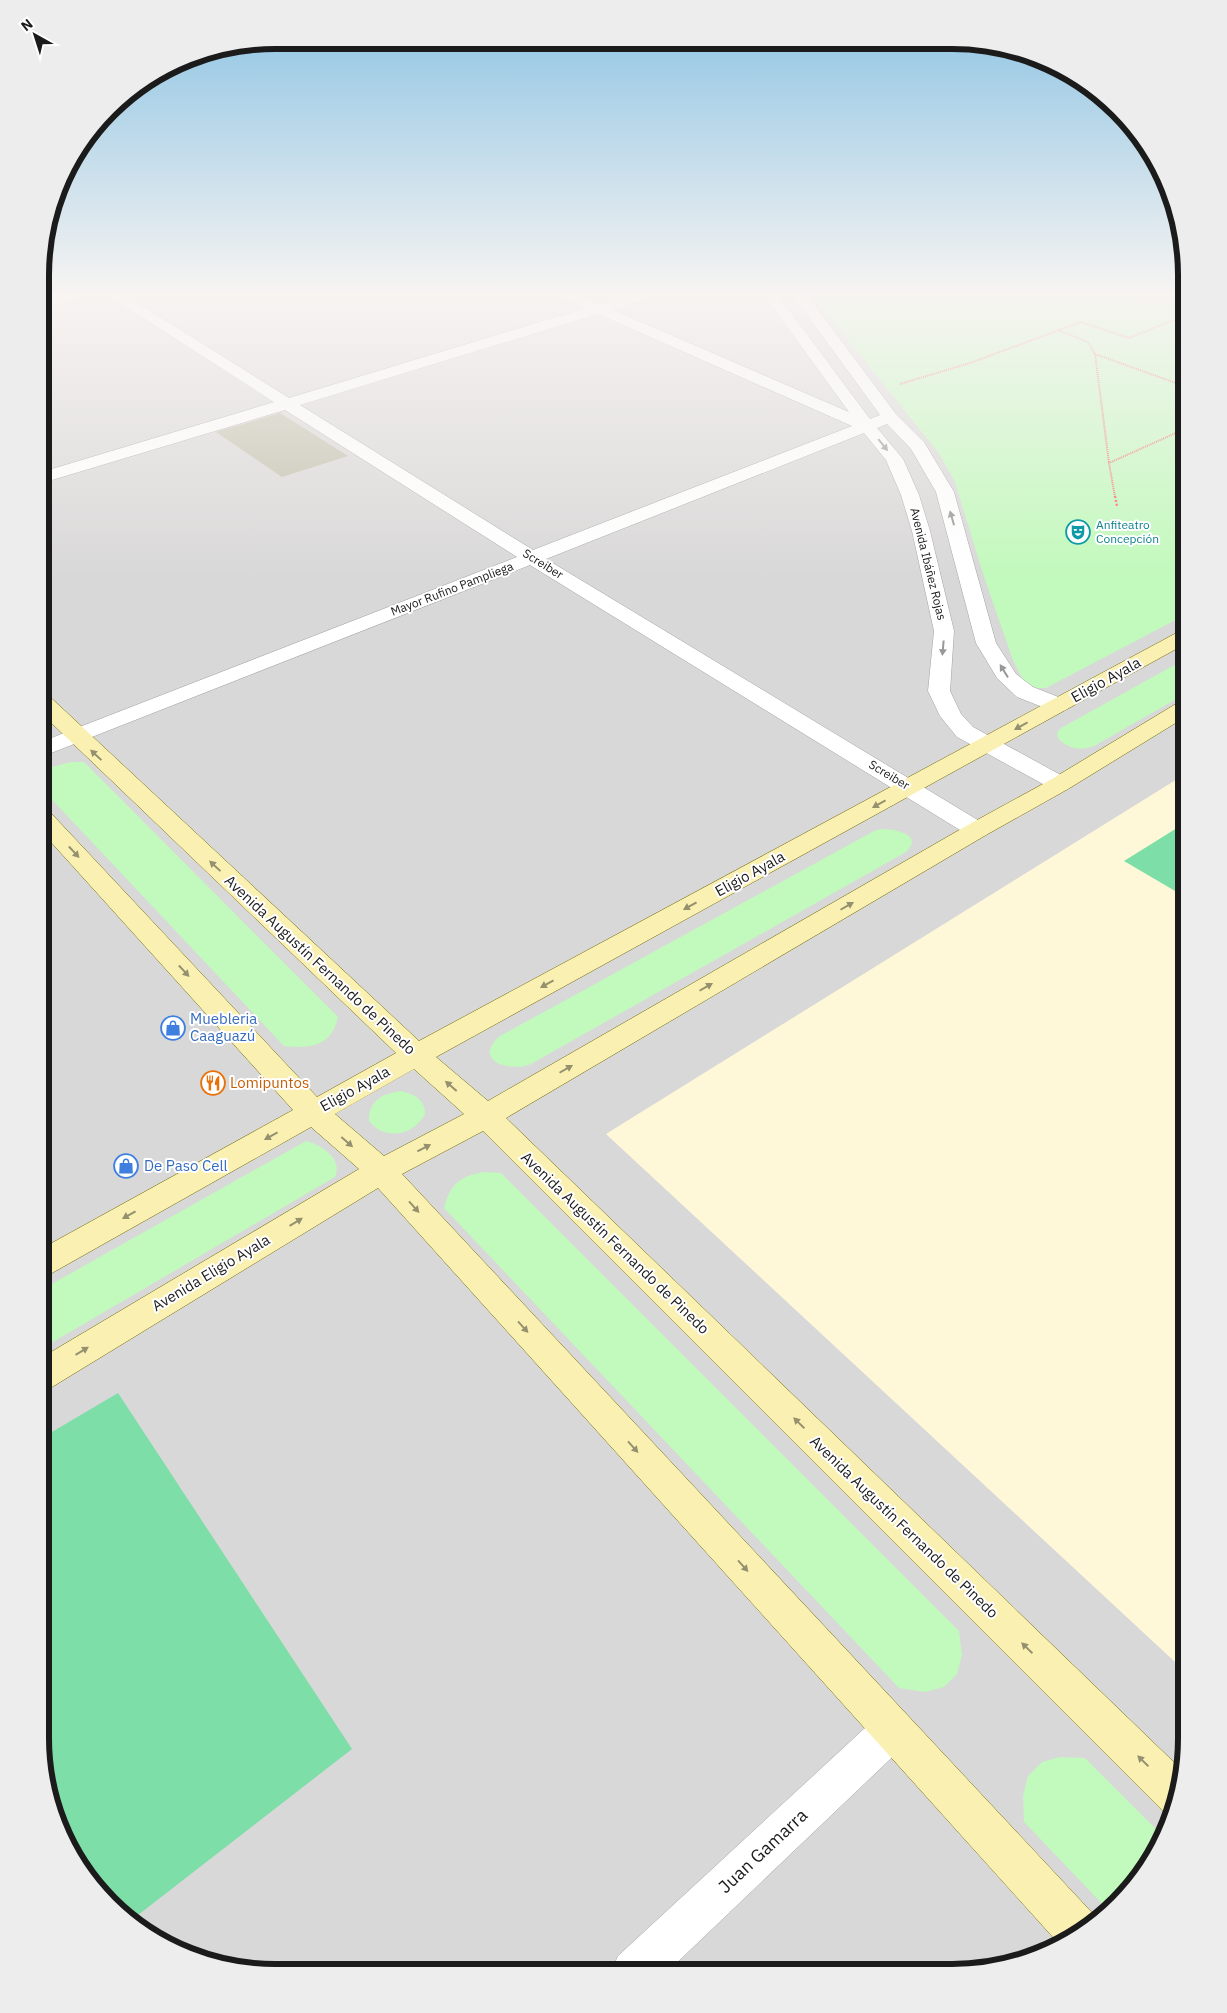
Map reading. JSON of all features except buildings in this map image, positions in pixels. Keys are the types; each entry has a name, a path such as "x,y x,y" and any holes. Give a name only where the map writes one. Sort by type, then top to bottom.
{"street":[{"name":"Screiber","path":"260,388 532,558 977,830"},
{"path":"49,476 342,388"},
{"path":"780,388 867,426"},
{"name":"Avenida Ibáñez Rojas","path":"839,388 894,459 910,495 921,531 944,631 939,691 952,716 965,732 1060,784"},
{"path":"869,388 890,416 918,446 945,492 986,643 1008,678 1026,692 1058,705"},
{"name":"Mayor Rufino Pampliega","path":"49,747 890,416"},
{"name":"Eligio Ayala","path":"314,1113 416,1055 1178,640"},
{"name":"Avenida Augustín Fernando de Pinedo","path":"49,710 416,1055 486,1116 1172,1790"},
{"path":"381,1171 486,1116 977,830 1060,784 1178,712"},
{"path":"49,825 314,1113 381,1171 1075,1928"},
{"path":"49,1260 314,1113"},
{"name":"Avenida Eligio Ayala","path":"49,1371 381,1171"},
{"name":"Juan Gamarra","path":"643,1964 892,1730"}],"path":[{"path":"1099,388 1109,463 1117,506"},
{"path":"1109,463 1178,432"}],"shaded area":[{"path":"49,388 1178,388 1178,1753 1171,1797 1161,1825 1148,1851 1132,1876 1090,1918 1052,1941 1011,1957 967,1964 260,1964 216,1957 188,1947 162,1934 137,1918 115,1898 95,1876 79,1851 66,1825 56,1797 49,1753"},
{"path":"280,413 348,456 282,477 216,432"},
{"path":"1178,779 1178,1665 606,1134"}],"green space":[{"path":"887,388 1178,388 1178,619 1046,688 1036,688 1023,680 1013,660 985,580 955,482 938,452"},
{"path":"1178,663 1178,698 1094,746 1074,748 1066,745 1058,738 1057,733 1061,728"},
{"path":"71,762 84,762 338,1017 331,1034 325,1040 311,1046 284,1046 49,796 49,768"},
{"path":"1178,827 1178,893 1124,861"},
{"path":"882,829 906,834 912,841 911,846 906,852 531,1064 513,1067 496,1062 491,1058 492,1044 500,1036 874,831"},
{"path":"401,1091 418,1098 423,1104 425,1114 420,1121 414,1127 398,1133 390,1133 375,1127 369,1121 369,1114 374,1103 383,1096"},
{"path":"306,1141 324,1149 336,1164 335,1177 49,1344 49,1286"},
{"path":"483,1172 501,1173 959,1631 962,1655 957,1674 944,1687 925,1692 899,1688 444,1208 449,1193 457,1183 468,1176"},
{"path":"118,1393 352,1749 136,1917 95,1876 79,1851 66,1825 53,1782 49,1753 49,1434"},
{"path":"1060,1757 1085,1758 1158,1831 1132,1876 1104,1906 1024,1822 1023,1796 1028,1776 1042,1762"}],"place":[{"name":"Anfiteatro Concepción","path":"1078,532"},
{"name":"Muebleria Caaguazú","path":"173,1028"},
{"name":"Lomipuntos","path":"213,1083"},
{"name":"De Paso Cell","path":"126,1166"}]}
